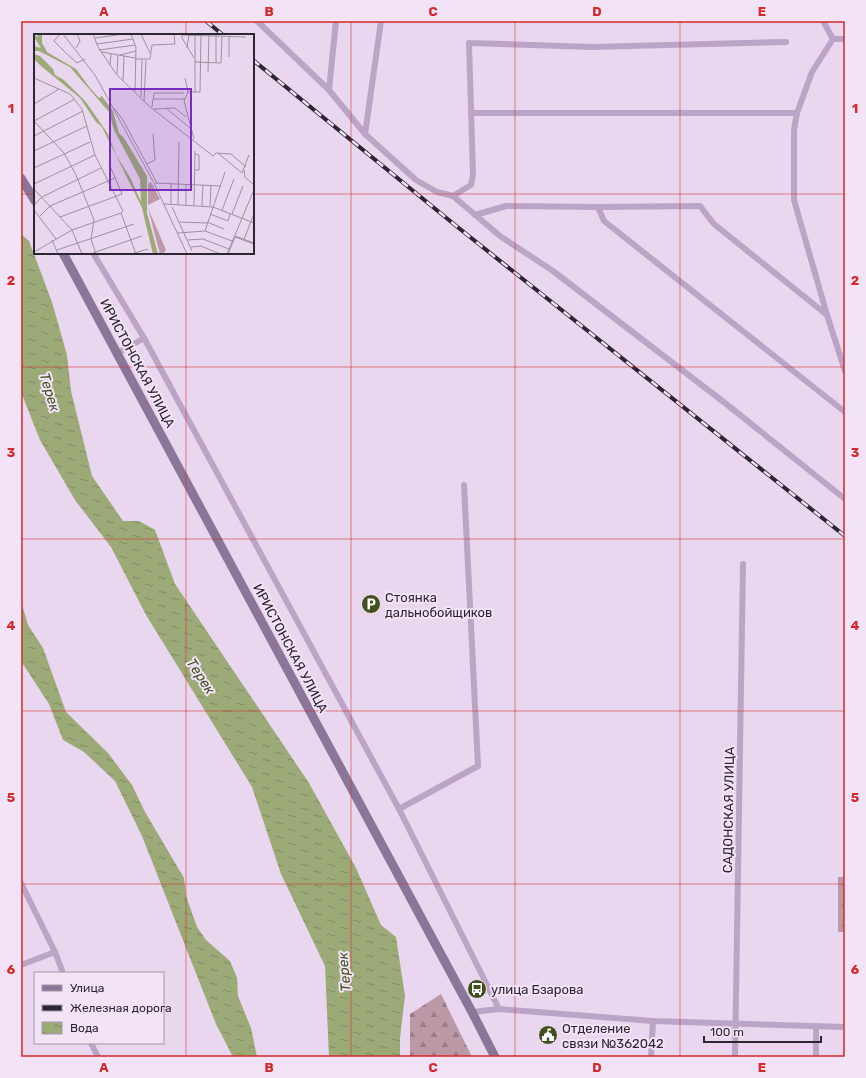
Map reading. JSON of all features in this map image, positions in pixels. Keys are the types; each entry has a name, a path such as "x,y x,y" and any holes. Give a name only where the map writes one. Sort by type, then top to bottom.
{"main road":[{"path":"21,178 34,199"},
{"name":"ИРИСТОНСКАЯ УЛИЦА","path":"64,254 495,1057"}],"street":[{"path":"257,21 265,24 329,90 366,134 416,180 437,192 453,196 500,236 553,271 725,402 845,499"},
{"path":"329,90 336,21"},
{"path":"366,134 381,21"},
{"path":"823,21 833,39"},
{"path":"833,39 845,39"},
{"path":"833,39 812,72 797,113 794,130 794,200 827,315 845,371"},
{"path":"453,196 471,184 473,174 468,43 592,47 786,42"},
{"path":"471,113 797,113"},
{"path":"475,215 506,206 700,206 714,224 827,315"},
{"path":"598,207 604,221 845,412"},
{"path":"94,254 144,338 399,809 499,1009"},
{"path":"118,353 144,338"},
{"path":"399,809 478,766 464,485"},
{"name":"САДОНСКАЯ УЛИЦА","path":"735,1057 743,564"},
{"path":"21,883 55,952 63,972"},
{"path":"21,965 55,952"},
{"path":"472,1012 499,1009 653,1021 845,1027"},
{"path":"651,1057 653,1021"},
{"path":"816,1026 816,1057"},
{"path":"92,1044 98,1057"}],"green space":[{"path":"838,877 845,877 845,932 838,932"},
{"path":"441,994 472,1057 410,1057 410,1014"}],"water":[{"name":"Терек","path":"21,234 29,241 52,302 67,355 71,391 92,476 123,521 139,521 155,530 175,584 309,783 356,868 381,925 396,937 405,996 400,1038 400,1057 329,1057 325,966 281,874 252,787 146,615 111,547 75,500 40,440 21,392"},
{"path":"21,601 28,625 43,648 66,712 108,753 132,785 145,812 184,878 186,896 197,927 206,940 230,961 237,978 238,996 251,1028 257,1057 233,1057 216,1024 142,836 115,781 84,752 63,740 49,704 21,661"}],"railway":[{"path":"206,21 222,34"},
{"path":"254,61 455,225 845,536"}],"place":[{"name":"Стоянка дальнобойщиков","path":"371,604"},
{"name":"улица Бзарова","path":"477,989"},
{"name":"Отделение связи №362042","path":"548,1035"}]}
